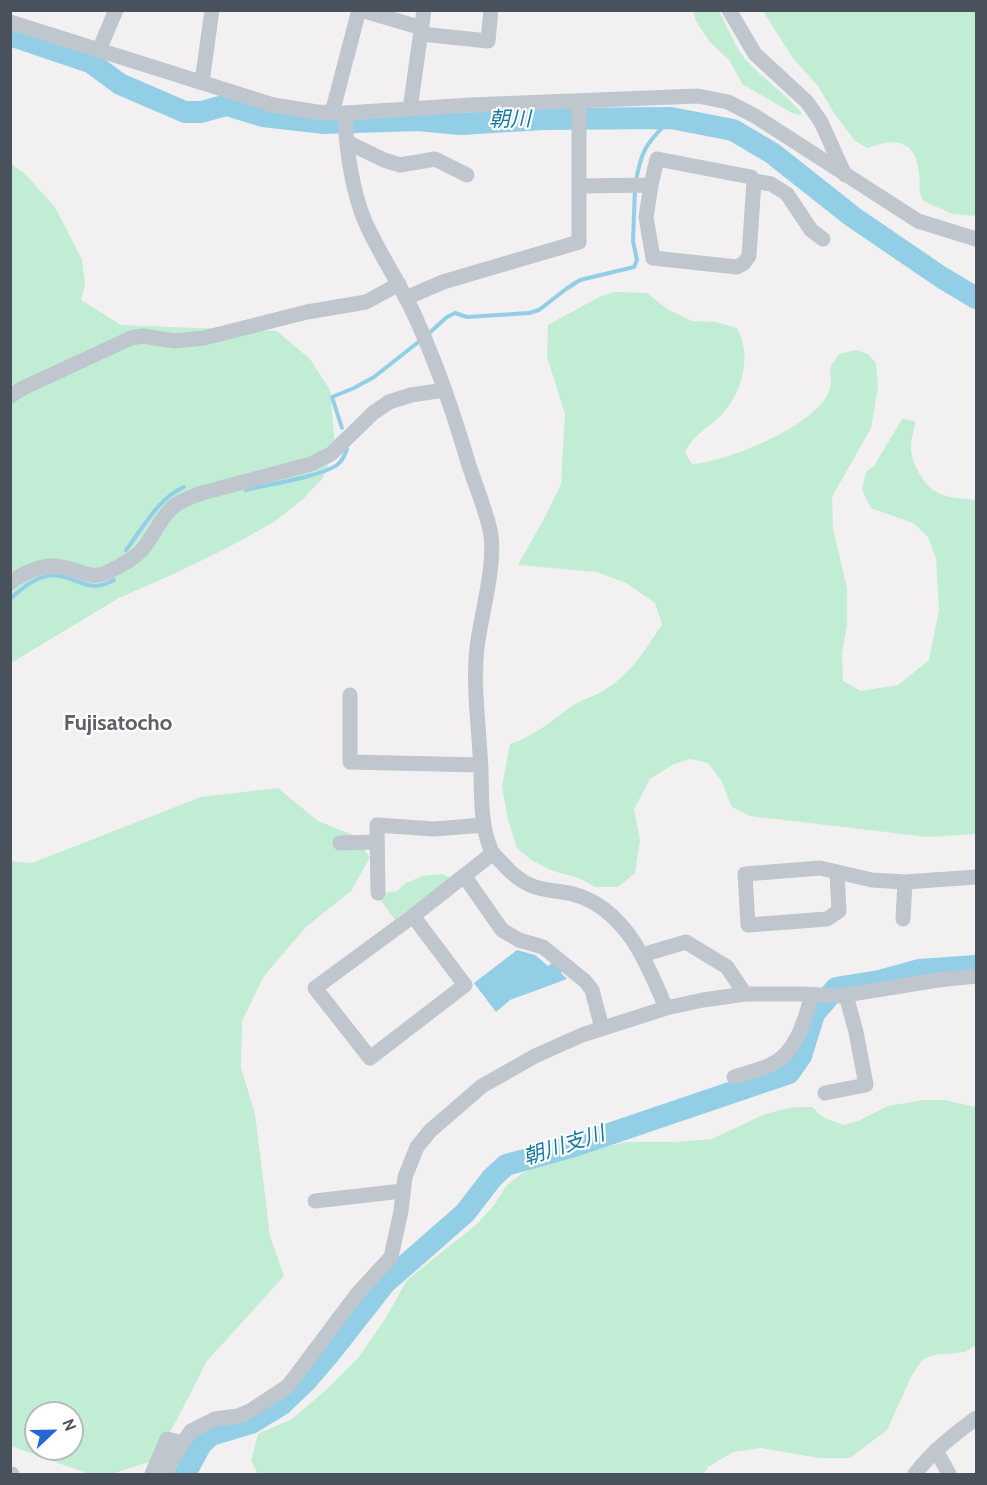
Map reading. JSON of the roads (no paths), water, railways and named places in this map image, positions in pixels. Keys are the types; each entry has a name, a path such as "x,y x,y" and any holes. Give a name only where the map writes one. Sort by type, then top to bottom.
{"street":[{"path":"99,50 116,10"},
{"path":"202,82 212,10"},
{"path":"491,10 488,41 422,31 360,10 342,115 361,212 424,338 444,390 492,542 476,671 481,765 480,796 483,825 493,854 511,873 530,887 577,896 605,910 629,934 642,955 666,1008"},
{"path":"410,109 424,10"},
{"path":"729,10 755,54 807,102 821,122 845,175"},
{"path":"10,22 273,105 342,115 410,109 579,115 698,96 728,102 755,116 918,221 976,239"},
{"path":"406,298 443,282 579,242 579,115"},
{"path":"347,139 384,160 400,165 435,159 467,175"},
{"path":"754,181 749,256 744,263 737,267 653,258 642,185 657,159 751,177 754,181 771,184 787,194 811,230 823,238"},
{"path":"579,186 642,185"},
{"path":"10,396 130,338 142,336 175,341 204,338 307,312 366,302 399,284"},
{"path":"10,583 22,574 43,566 61,567 89,576 102,575 128,562 142,550 171,508 187,499 311,464 331,454 373,413 389,402 411,395 444,390"},
{"path":"350,695 350,762 481,765"},
{"path":"378,893 377,825 434,829 483,825"},
{"path":"340,843 377,842"},
{"path":"412,916 465,985 370,1058 315,988 493,854"},
{"path":"837,873 838,911 827,919 748,925 745,874 820,868 872,880 905,882 976,877"},
{"path":"465,877 502,930 519,940 543,947 585,981 592,990 602,1028"},
{"path":"903,919 905,882"},
{"path":"642,955 686,942 727,967 745,994"},
{"path":"167,1474 169,1464 191,1431 215,1419 250,1412 288,1386 357,1294 391,1257 401,1211 402,1191 417,1147 430,1131 482,1086 535,1056 582,1035 666,1008 745,994 842,996 976,976"},
{"path":"734,1077 771,1065 789,1051 817,995"},
{"path":"825,1093 866,1085 856,1032 842,996"},
{"path":"315,1201 402,1191"},
{"path":"915,1474 926,1459 976,1418"},
{"path":"152,1474 167,1439 183,1443"},
{"path":"936,1450 949,1474"}],"water":[{"path":"517,950 535,955 548,966 553,962 562,970 561,973 567,979 510,1000 496,1012 474,983"}],"waterway":[{"name":"朝川","path":"10,35 90,62 120,84 185,112 201,112 227,105 263,116 324,123 417,120 461,124 543,119 671,118 733,130 772,153 853,217 976,298"},
{"path":"636,181 647,146 671,118"},
{"path":"427,335 455,313 467,317 529,313 539,310 580,280 634,267 637,260 633,241 635,188"},
{"path":"342,428 332,397 374,377 421,340"},
{"path":"246,490 330,469 340,462 347,449"},
{"path":"126,550 159,506 174,492 184,487"},
{"path":"10,599 27,585 46,576 60,576 93,586 114,580"},
{"name":"朝川支川","path":"185,1474 201,1444 211,1435 251,1423 282,1404 306,1381 385,1283 465,1213 492,1178 506,1165 571,1147 789,1073 801,1056 814,1014 836,988 879,981 919,970 976,966"}],"district":[{"name":"Fujisatocho","path":"118,724"}]}
